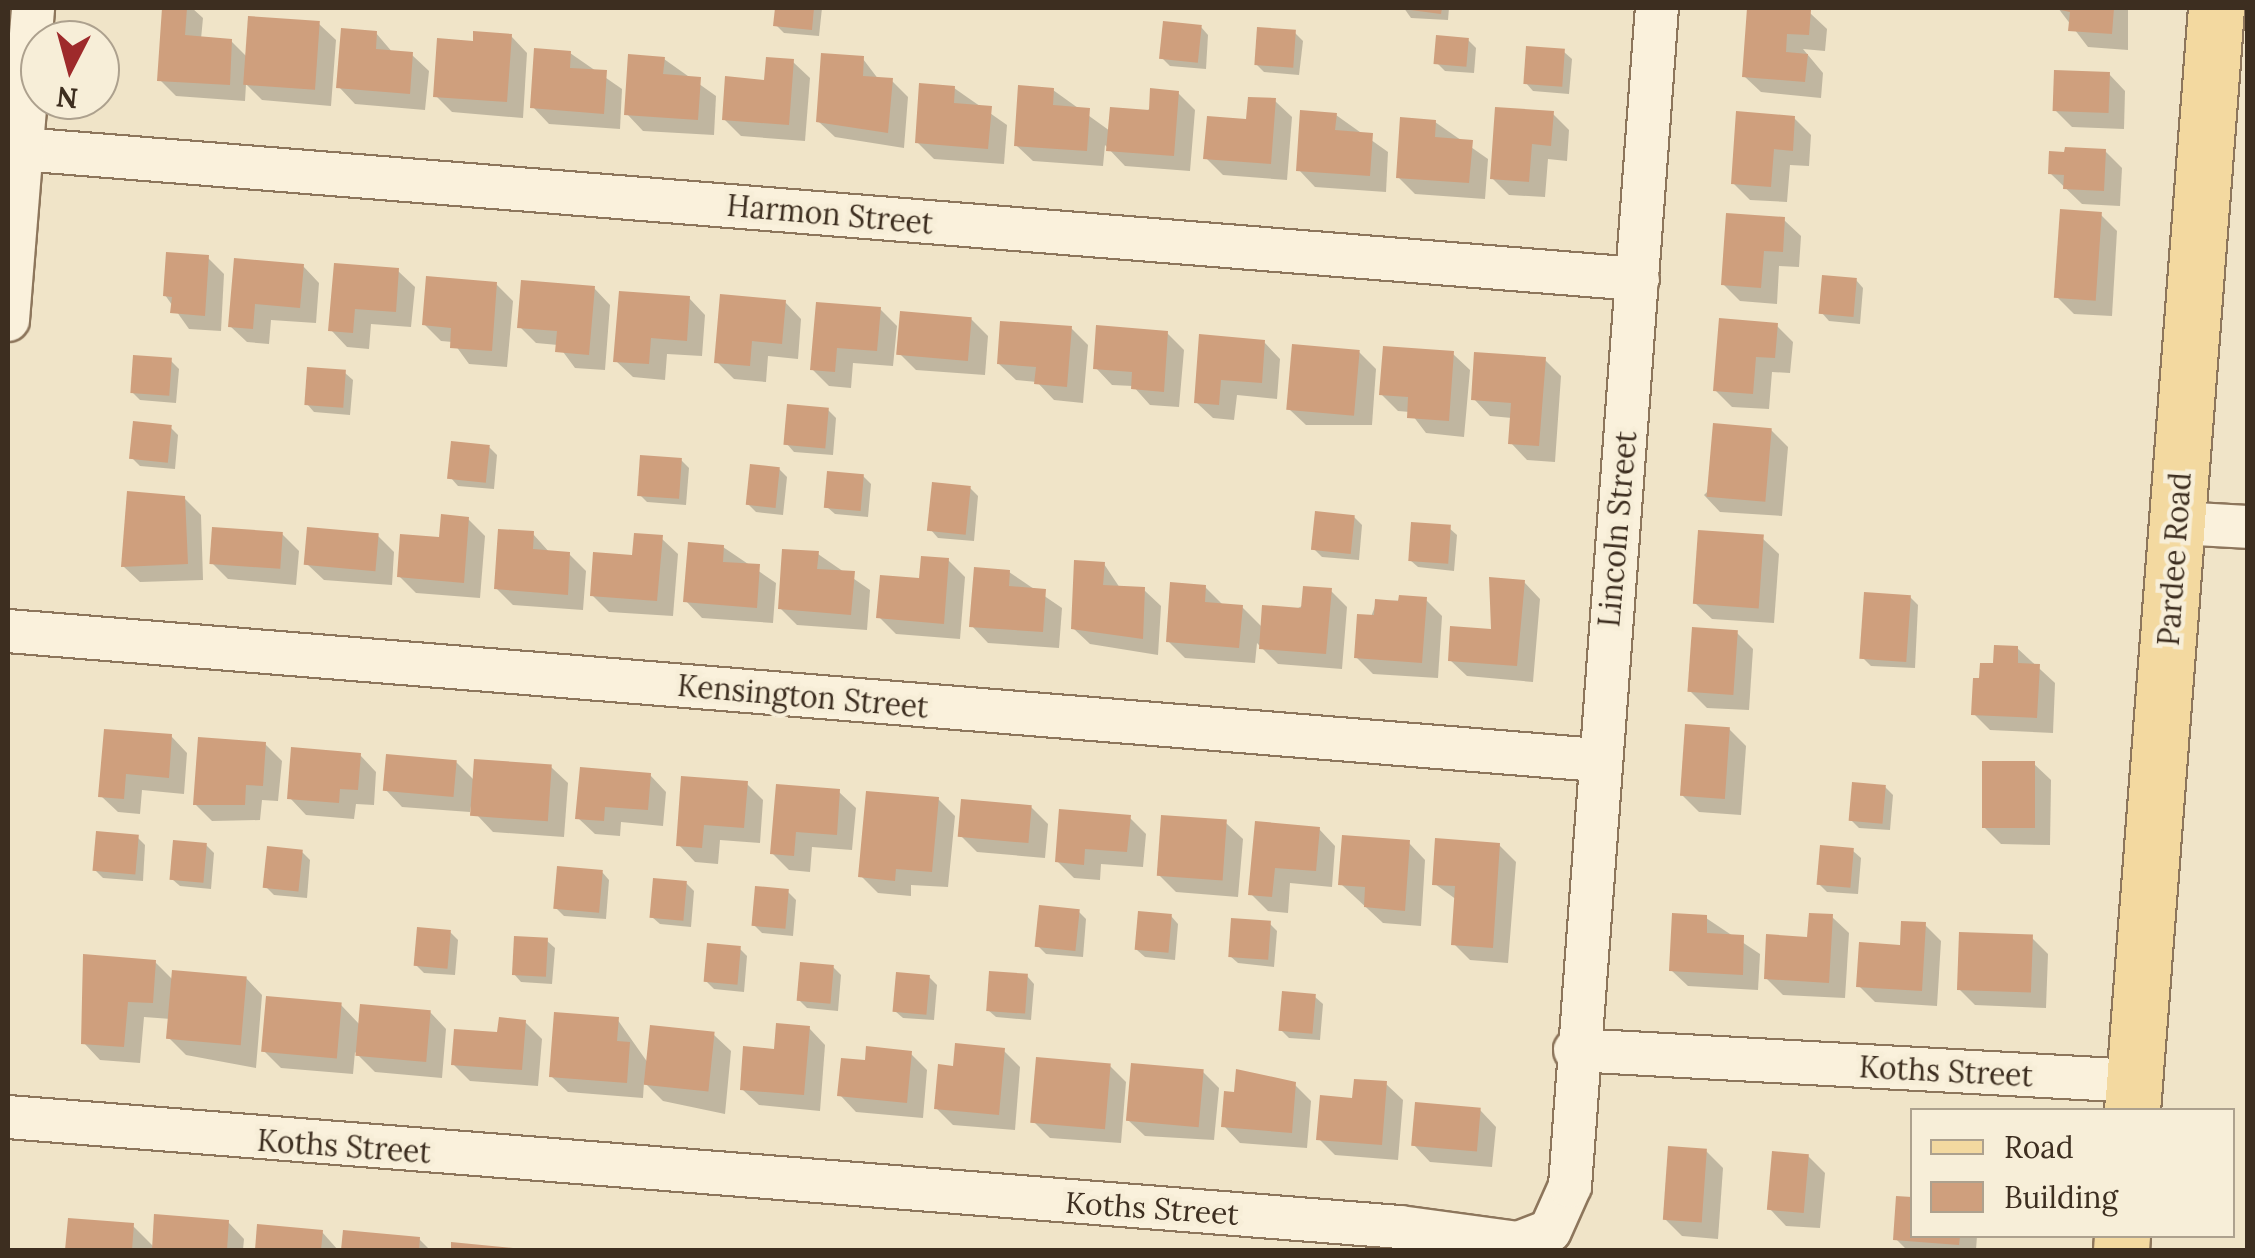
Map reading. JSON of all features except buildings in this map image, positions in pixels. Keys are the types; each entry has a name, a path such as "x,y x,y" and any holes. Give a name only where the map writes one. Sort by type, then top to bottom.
{"main road":[{"name":"Pardee Road","path":"2133,1096 2216,8"}],"street":[{"path":"8,320 33,8"},
{"name":"Lincoln Street","path":"1575,1050 1657,8"},
{"name":"Harmon Street","path":"21,149 1638,280"},
{"path":"2177,523 2248,527"},
{"name":"Kensington Street","path":"8,631 1599,760"},
{"name":"Koths Street","path":"8,1117 1400,1227 1518,1243 1550,1231 1568,1202 1575,1050 2133,1096"}]}
